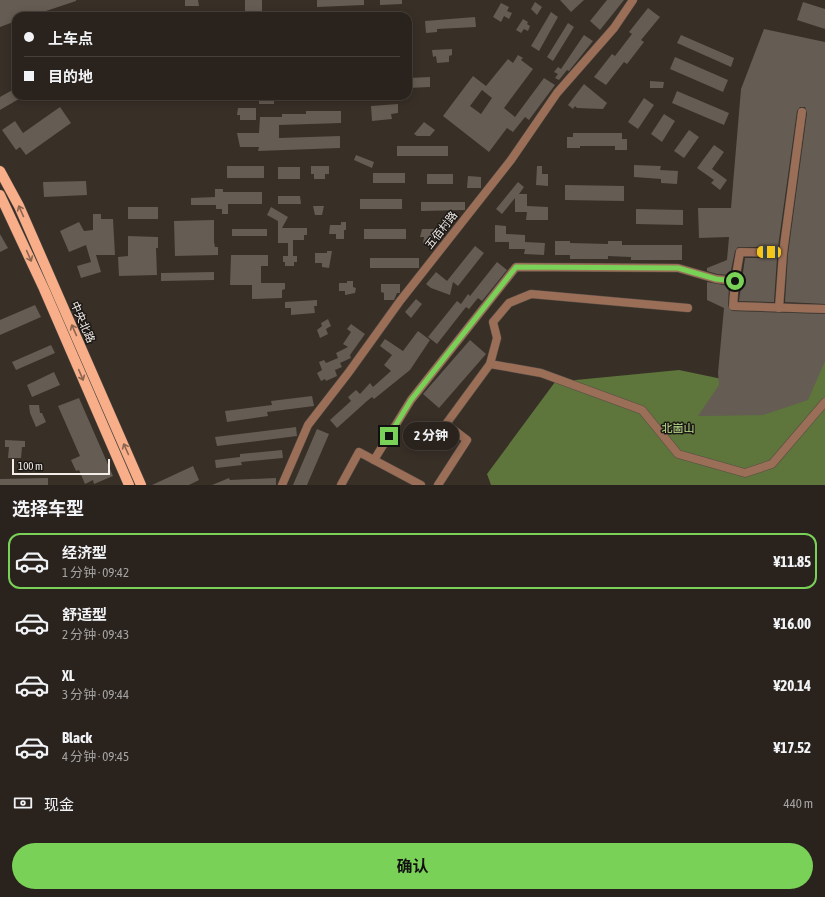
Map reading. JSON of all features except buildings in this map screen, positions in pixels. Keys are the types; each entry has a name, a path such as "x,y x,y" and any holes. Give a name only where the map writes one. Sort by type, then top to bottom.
{"main road":[{"name":"中央北路","path":"0,171 19,206 141,485"},
{"name":"中央北路","path":"0,195 44,290 129,485"}],"street":[{"name":"五佰村路","path":"282,485 308,425 349,372 400,301 511,160 557,93 614,28 633,0"},
{"path":"779,308 784,253 802,112"},
{"path":"784,253 740,252 735,281 733,306 825,309"},
{"path":"374,460 411,400 516,267 678,268 716,279 735,281"},
{"path":"438,485 467,440 446,424 490,364 497,338 493,322 509,303 531,294 688,308"},
{"path":"490,364 541,373 642,410 678,454 745,473 772,464 825,402"},
{"path":"341,485 359,452 421,485"}],"green space":[{"name":"北崮山","path":"825,328 825,485 491,485 487,474 555,382 679,370 799,395"}],"route":[{"path":"389,436 411,400 516,267 678,268 716,279 735,281"}]}
